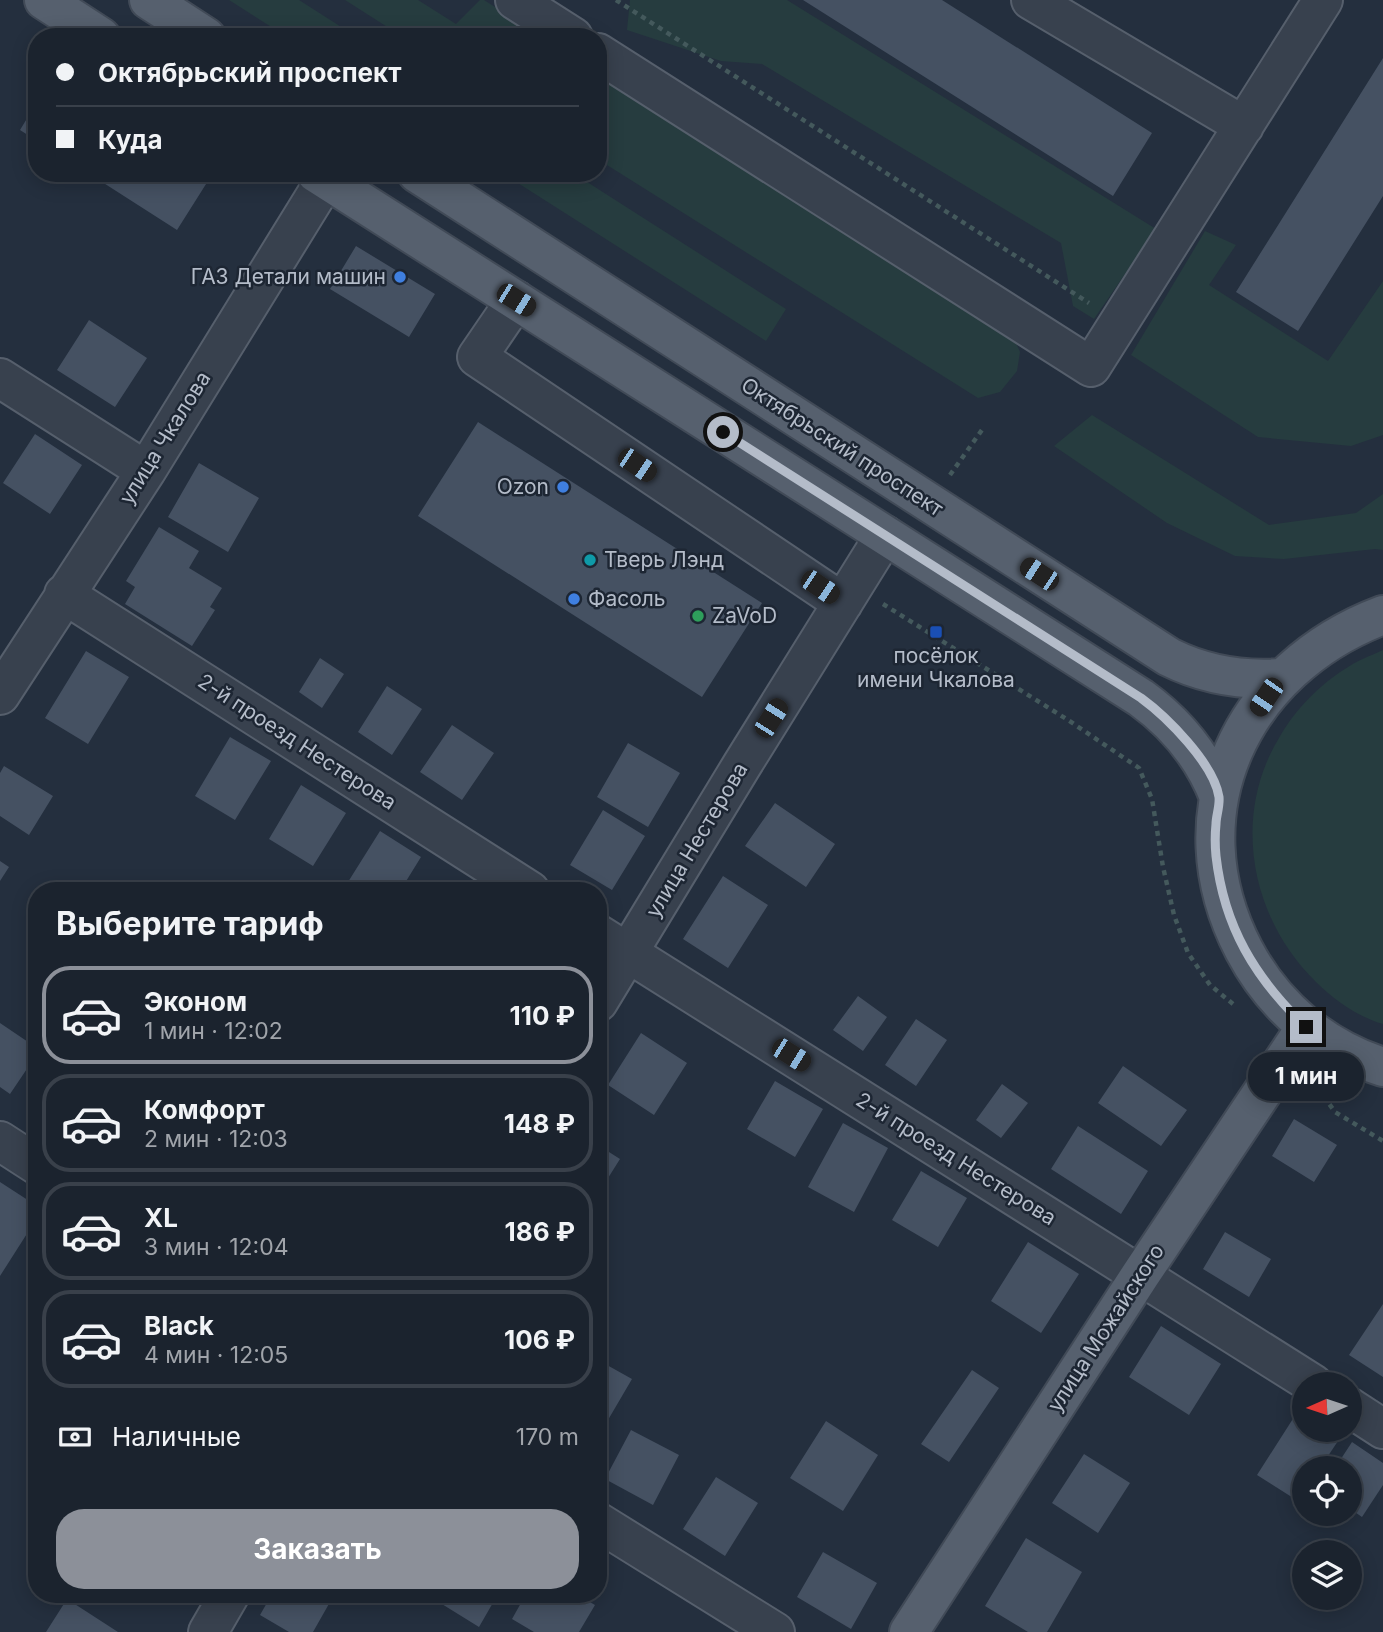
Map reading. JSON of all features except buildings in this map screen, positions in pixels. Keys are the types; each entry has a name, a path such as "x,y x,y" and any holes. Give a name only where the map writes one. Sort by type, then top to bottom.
{"main road":[{"path":"44,0 87,28"},
{"path":"149,0 192,28"},
{"path":"330,182 1153,706 1174,725 1192,747 1219,797"},
{"name":"Октябрьский проспект","path":"431,182 1169,657 1204,672 1230,677 1282,678"},
{"path":"1383,615 1318,646 1282,678 1252,717 1238,743 1219,797 1216,854 1227,910 1250,962 1298,1038 1346,1052 1383,1067"},
{"name":"улица Можайского","path":"909,1632 1298,1038"}],"street":[{"path":"515,0 559,28"},
{"path":"1031,0 1244,126"},
{"path":"607,59 1091,367 1324,0"},
{"name":"улица Чкалова","path":"0,695 146,471 317,182"},
{"path":"516,300 477,357 853,587"},
{"path":"0,378 146,471"},
{"name":"улица Нестерова","path":"607,969 614,944 742,765 885,535"},
{"name":"2-й проезд Нестерова","path":"64,594 516,882"},
{"name":"2-й проезд Нестерова","path":"614,944 1294,1372"},
{"path":"0,1142 28,1159"},
{"path":"1362,1415 1383,1429"},
{"path":"607,1528 775,1632"},
{"path":"208,1632 225,1603"}],"path":[{"path":"616,0 1119,322"},
{"path":"853,587 878,580 874,598 1139,768 1152,799 1174,915 1188,953 1210,985 1240,1009"},
{"path":"1298,1038 1335,1112 1383,1141"}],"green space":[{"path":"229,0 299,0 343,28 273,28"},
{"path":"345,0 418,0 456,24 480,0 484,0 528,28 389,28"},
{"path":"630,0 787,0 1156,229 1094,319 1073,306 1061,243 762,64 721,61 627,30"},
{"path":"607,78 1011,332 1020,352 1017,371 1000,392 978,398 607,165"},
{"path":"516,182 587,182 786,309 766,341"},
{"path":"1205,231 1236,245 1209,285 1328,361 1383,281 1383,435 1351,446 1258,437 1131,355"},
{"path":"1092,415 1269,525 1356,513 1383,494 1383,550 1284,559 1235,556 1167,523 1054,446"},
{"path":"1383,650 1383,1024 1365,1017 1339,1001 1316,982 1294,957 1276,928 1263,898 1255,866 1252,833 1255,801 1264,769 1292,718 1335,675"}],"place":[{"name":"ГАЗ Детали машин","path":"400,277"},
{"name":"Ozon","path":"563,487"},
{"name":"Тверь Лэнд","path":"590,560"},
{"name":"Фасоль","path":"574,599"},
{"name":"ZaVoD","path":"698,616"},
{"name":"посёлок имени Чкалова","path":"936,632"}],"route":[{"path":"723,432 1141,698 1174,725 1200,759 1219,797 1216,854 1227,910 1237,937 1266,986 1306,1027"}]}
